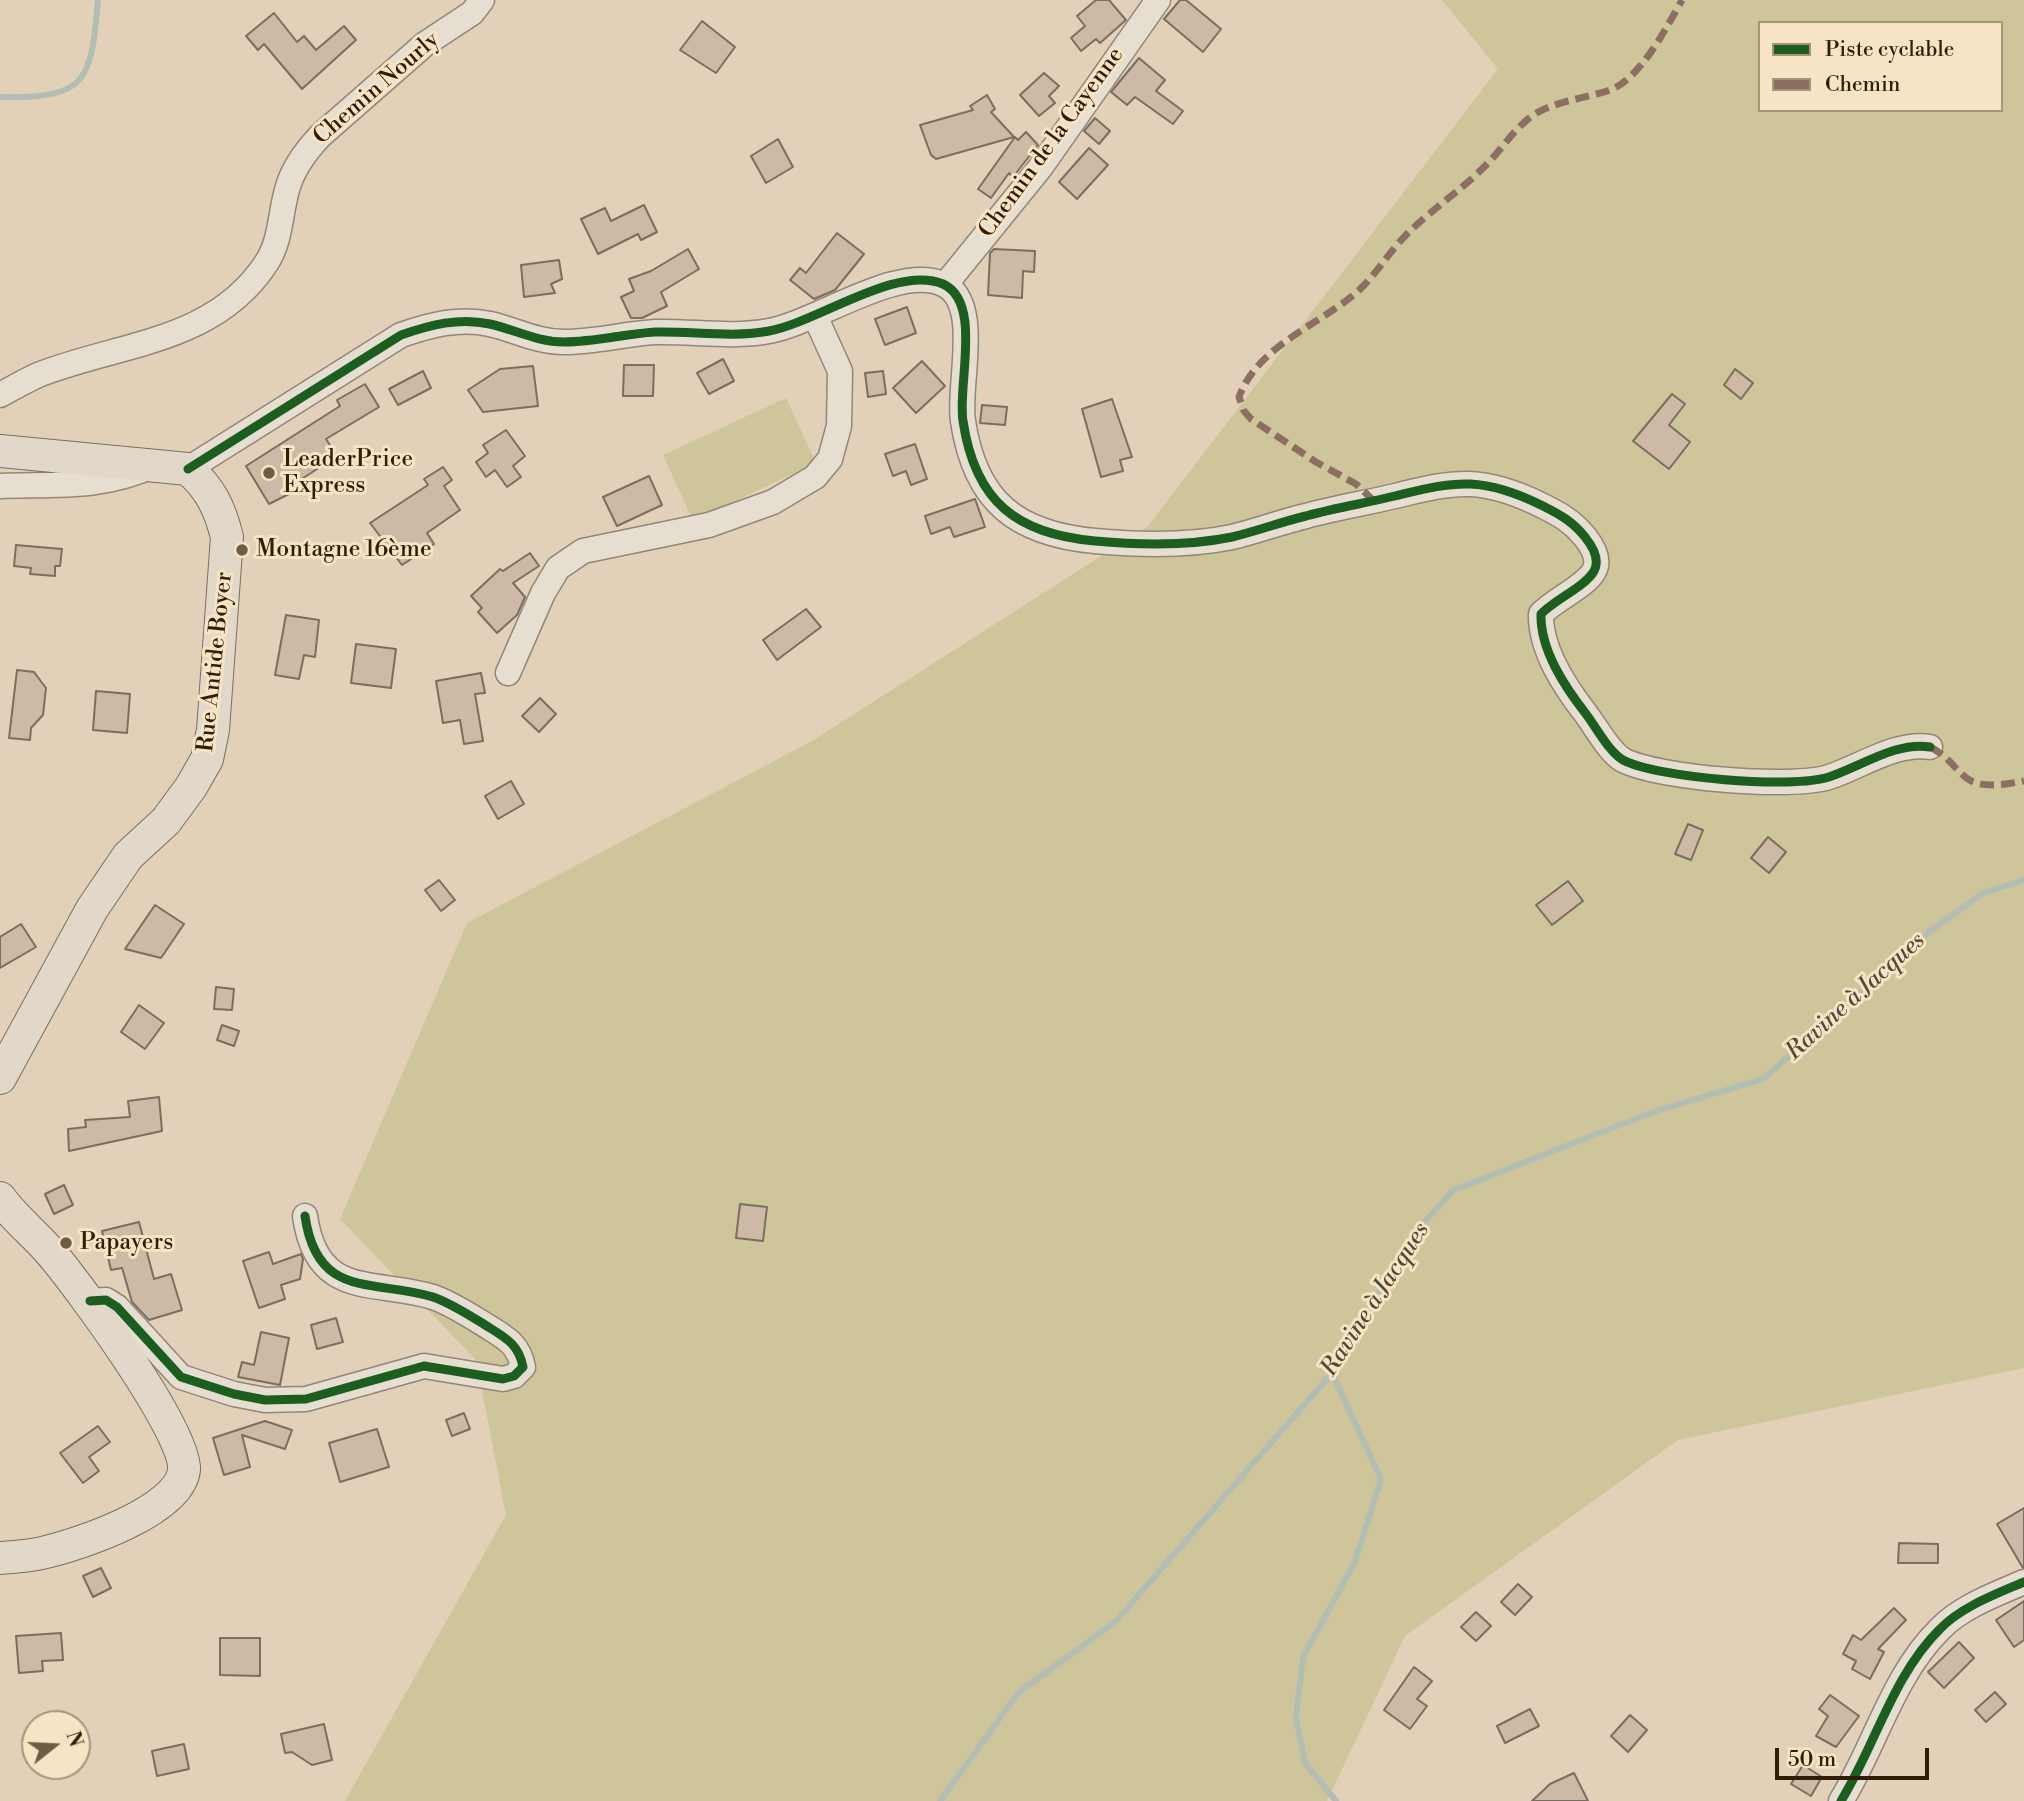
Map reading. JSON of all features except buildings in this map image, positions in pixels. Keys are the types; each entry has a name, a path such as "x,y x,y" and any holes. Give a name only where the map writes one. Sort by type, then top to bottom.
{"main road":[{"path":"0,452 188,470"},
{"name":"Rue Antide Boyer","path":"0,1077 92,909 128,856 166,821 207,759 213,730 228,537 221,512 207,486 188,470"},
{"path":"0,1198 90,1301 170,1427 181,1450 184,1469 173,1494 130,1522 43,1553 0,1558"}],"street":[{"name":"Chemin Nourly","path":"0,395 38,376 176,334 206,320 240,295 274,249 287,188 306,152 320,136 425,44 472,13 482,0"},
{"name":"Chemin de la Cayenne","path":"945,285 1040,168 1158,0"},
{"path":"188,470 401,335 431,324 462,321 490,324 529,337 562,342 630,334 770,331 815,316 897,282 920,281 945,285 961,303 967,327 962,420 972,453 984,483 1006,513 1032,530 1092,541 1145,544 1230,537 1307,515 1427,489 1472,484 1494,488 1527,498 1572,521 1592,545 1597,562 1592,575 1541,614 1541,632 1556,668 1621,759 1658,773 1792,782 1826,778 1906,747 1930,747"},
{"path":"508,673 553,576 558,568 583,551 709,525 773,502 815,477 830,459 839,426 840,371 815,316"},
{"path":"0,486 99,483 127,478 155,465"},
{"path":"90,1301 106,1300 117,1307 181,1377 234,1394 265,1399 306,1399 424,1366 503,1379 514,1376 523,1367 521,1354 513,1343 457,1308 432,1297 356,1285 336,1274 319,1258 308,1237 305,1216"},
{"path":"1841,1801 1863,1765 1910,1667 1941,1628 1985,1599 2024,1581"}],"shaded area":[{"path":"1442,0 2024,0 2024,1368 1678,1440 1405,1636 1327,1801 345,1801 506,1515 476,1360 340,1219 467,923 812,741 1148,526 1498,69"},
{"path":"786,398 816,463 693,521 663,455"}],"waterway":[{"path":"0,97 51,94 68,89 79,80 87,67 92,50 98,0"},
{"name":"Ravine à Jacques","path":"940,1801 1018,1693 1115,1622 1332,1373 1414,1233 1454,1190 1653,1112 1763,1079 1929,932 1983,893 2024,880"},
{"path":"1332,1373 1381,1479 1355,1562 1303,1657 1296,1718 1305,1763 1336,1801"}],"marked path":[{"path":"1374,501 1356,484 1316,462 1251,419 1244,411 1239,397 1247,380 1272,352 1359,290 1407,234 1478,173 1528,119 1552,106 1610,90 1632,75 1652,51 1682,0"},
{"path":"1930,747 1944,756 1964,776 1977,783 1993,785 2024,781"}],"cycle path":[{"path":"188,469 401,335 423,328 445,323 478,322 545,340 564,342 655,332 755,333 789,326 881,288 924,280 943,284 955,294 962,308 966,346 963,421 978,473 989,493 1004,509 1043,531 1095,541 1146,544 1216,540 1317,513 1432,487 1470,484 1498,488 1526,498 1561,516 1580,532 1593,549 1596,558 1594,571 1584,582 1541,614 1542,628 1549,654 1562,680 1608,745 1623,760 1664,772 1693,776 1786,782 1829,777 1892,751 1917,746 1930,747"},
{"path":"90,1301 106,1300 117,1307 181,1377 234,1394 265,1400 306,1399 424,1366 503,1379 514,1376 523,1367 516,1348 507,1340 448,1303 411,1292 370,1286 335,1274 322,1262 312,1243 305,1216"},
{"path":"1841,1801 1897,1689 1924,1647 1958,1614 2024,1582"}],"place":[{"name":"LeaderPrice Express","path":"269,473"},
{"name":"Montagne 16ème","path":"242,550"},
{"name":"Papayers","path":"66,1243"}]}
